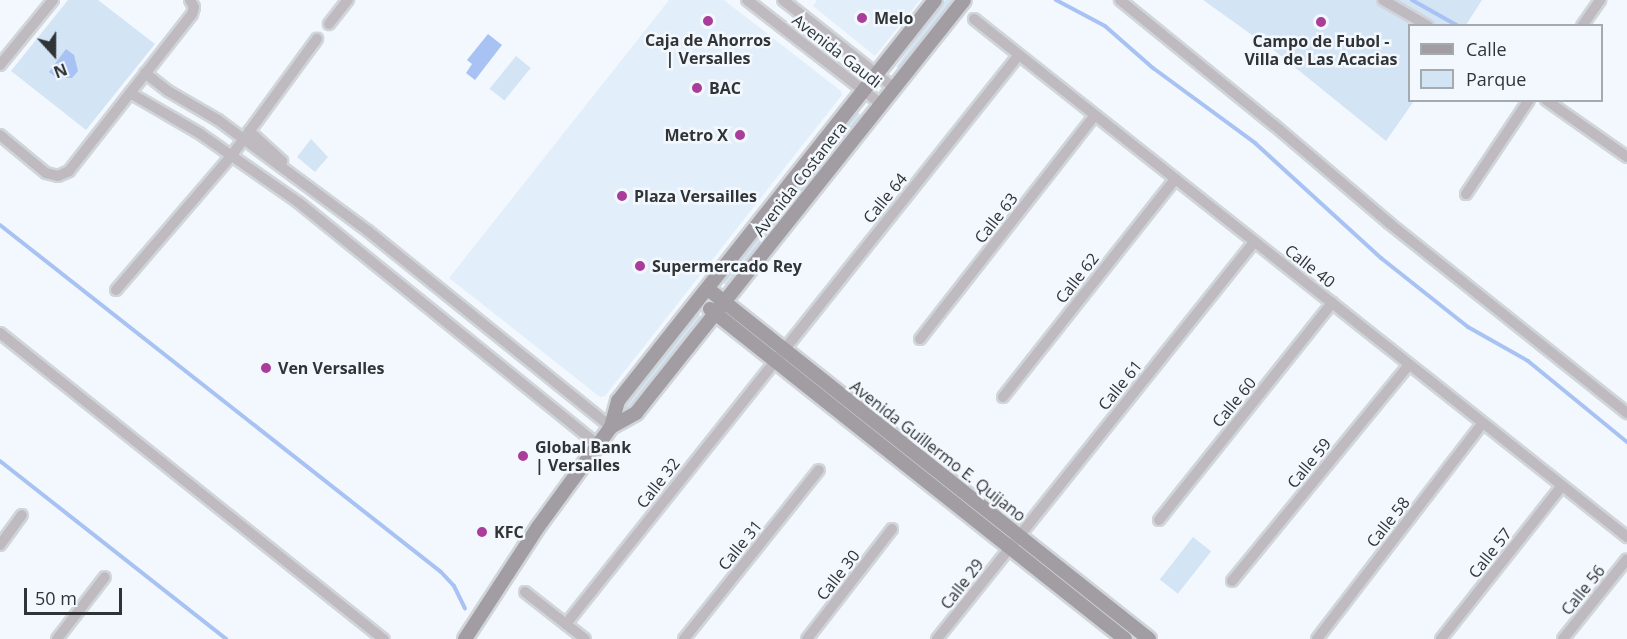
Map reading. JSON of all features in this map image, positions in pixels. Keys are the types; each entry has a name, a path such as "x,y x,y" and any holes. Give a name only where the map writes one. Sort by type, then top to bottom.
{"street":[{"path":"0,65 53,0"},
{"path":"0,135 46,173 58,176 69,171 192,14 194,7 190,0"},
{"path":"328,24 348,0"},
{"name":"Avenida Gaudi","path":"747,0 881,104"},
{"name":"Avenida Gaudi","path":"783,0 894,88"},
{"name":"Avenida Costanera","path":"465,639 538,527 611,427 618,401 935,0"},
{"name":"Avenida Costanera","path":"611,427 636,413 964,0"},
{"path":"1120,0 1274,125 1389,223 1627,413"},
{"path":"1383,0 1425,24"},
{"path":"1583,24 1600,0"},
{"name":"Calle 40","path":"974,19 1627,537"},
{"path":"116,290 232,155 317,39"},
{"name":"Calle 64","path":"779,355 1018,55"},
{"path":"145,73 246,135 295,177 368,231 611,427"},
{"path":"130,93 232,155 298,202 598,445"},
{"path":"1466,194 1528,102"},
{"path":"1549,102 1627,157"},
{"name":"Calle 63","path":"920,339 1095,115"},
{"name":"Calle 62","path":"1003,397 1175,179"},
{"path":"355,248 368,231"},
{"name":"Calle 61","path":"1009,547 1254,242"},
{"name":"Avenida Guillermo E. Quijano","path":"703,294 1009,547 1125,639"},
{"name":"Calle 60","path":"1160,520 1332,303"},
{"path":"0,333 384,639"},
{"name":"Avenida Guillermo E. Quijano","path":"779,355 1018,536 1149,639"},
{"name":"Calle 32","path":"566,624 779,355"},
{"name":"Calle 59","path":"1232,581 1409,364"},
{"name":"Calle 58","path":"1317,639 1483,423"},
{"name":"Calle 31","path":"684,639 819,470"},
{"name":"Calle 57","path":"1441,639 1562,486"},
{"path":"0,545 22,515"},
{"name":"Calle 30","path":"807,639 892,529"},
{"name":"Calle 29","path":"937,639 1009,547"},
{"name":"Calle 56","path":"1563,639 1627,559"},
{"path":"57,639 105,577"},
{"path":"525,592 585,639"}],"shaded area":[{"path":"669,0 724,0 841,91 842,95 605,396 600,397 449,278"},
{"path":"817,0 920,0 875,56 813,6"}],"green space":[{"path":"68,0 98,0 155,44 86,130 11,71"},
{"path":"945,0 955,0 901,68 896,67"},
{"path":"1203,0 1482,0 1467,24 1408,24 1408,102 1413,102 1386,141 1276,52"},
{"path":"516,56 531,68 504,101 490,89"},
{"path":"855,113 859,113 861,118 729,285 724,284 723,280"},
{"path":"311,139 328,157 315,172 297,157"},
{"path":"699,313 701,318 629,412 625,413 622,408"},
{"path":"1193,537 1211,551 1178,594 1160,580"}],"water":[{"path":"488,34 502,45 475,80 466,73 472,64 467,60"},
{"path":"66,49 74,55 78,71 72,78 56,77 49,72"}],"waterway":[{"path":"1056,0 1105,26 1153,68 1255,143 1381,258 1468,327 1528,361 1627,442"},
{"path":"1412,0 1454,24"},
{"path":"0,225 441,572 454,586 465,609"},
{"path":"0,461 226,639"}],"place":[{"name":"Melo","path":"862,18"},
{"name":"Caja de Ahorros | Versalles","path":"708,21"},
{"name":"Campo de Fubol - Villa de Las Acacias","path":"1321,22"},
{"name":"BAC","path":"697,88"},
{"name":"Metro X","path":"740,135"},
{"name":"Plaza Versailles","path":"622,196"},
{"name":"Supermercado Rey","path":"640,266"},
{"name":"Ven Versalles","path":"266,368"},
{"name":"Global Bank | Versalles","path":"523,456"},
{"name":"KFC","path":"482,532"}]}
